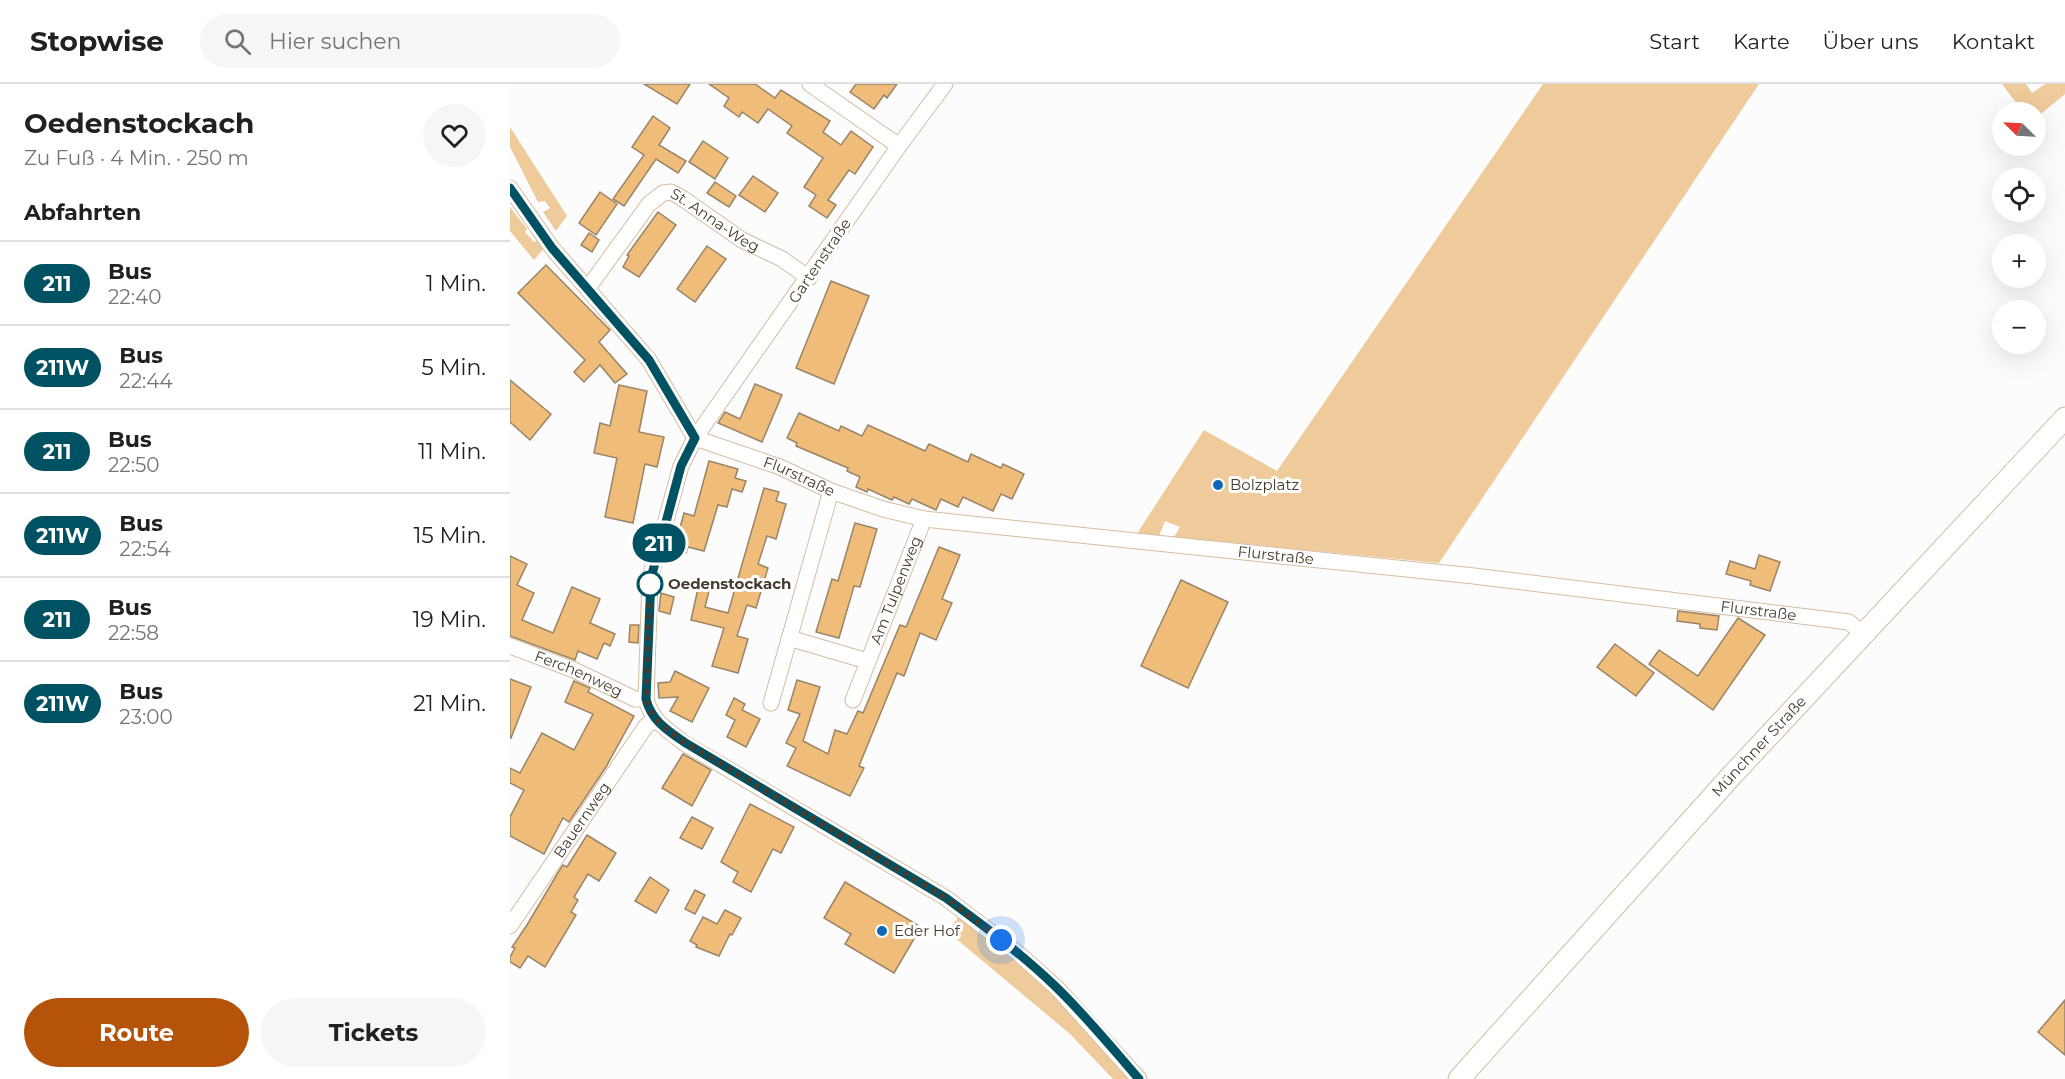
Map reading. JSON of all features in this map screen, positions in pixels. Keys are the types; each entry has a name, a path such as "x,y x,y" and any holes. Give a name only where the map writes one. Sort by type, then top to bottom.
{"main road":[{"name":"Münchner Straße","path":"1459,1079 1734,773 2065,418"}],"street":[{"path":"810,84 899,146"},
{"name":"Gartenstraße","path":"646,699 651,578 681,466 695,438 809,278 899,146 945,84"},
{"path":"510,188 546,241 649,360 695,438"},
{"name":"St. Anna-Weg","path":"588,288 649,204 663,193 671,192 742,240 782,259 809,278"},
{"name":"Flurstraße","path":"695,438 780,467 831,491 883,509 924,519 1474,576 1849,621 1863,634"},
{"path":"771,703 831,491"},
{"name":"Am Tulpenweg","path":"853,700 924,519"},
{"name":"Am Tulpenweg","path":"789,638 867,661"},
{"name":"Ferchenweg","path":"510,646 574,670 635,699 646,699"},
{"path":"646,699 649,710 663,728 946,898 983,926 1057,988 1139,1079"},
{"name":"Bauernweg","path":"510,926 646,726 656,719"}],"shaded area":[{"path":"1543,84 1759,84 1439,563 1174,537 1180,527 1165,521 1159,536 1136,535 1204,430 1277,471"},
{"path":"2002,84 2026,84 2032,93 2045,84 2065,84 2065,94 2046,110 2046,102 2016,102"},
{"path":"510,127 567,216 556,231 543,212 550,208 545,201 538,202 510,147"},
{"path":"510,207 527,229 525,232 534,242 537,240 544,248 534,260 510,231"},
{"path":"959,916 1052,994 1128,1079 1113,1079 1070,1034 948,932"}],"building":[{"path":"644,84 690,84 677,104"},
{"path":"709,84 755,84 775,98 781,90 830,121 823,132 841,145 851,131 873,147 855,174 849,170 828,200 836,205 827,218 809,206 816,195 804,187 823,158 787,133 792,126 768,109 758,123 742,112 739,117 724,106 729,98"},
{"path":"856,84 897,84 887,98 884,95 874,109 850,92"},
{"path":"653,116 670,128 659,145 686,161 678,173 656,159 624,206 613,199 644,155 632,147"},
{"path":"703,141 728,158 715,179 689,162"},
{"path":"753,176 778,193 765,212 739,195"},
{"path":"715,182 736,196 729,207 707,193"},
{"path":"600,192 617,204 596,235 579,223"},
{"path":"658,212 676,225 639,277 623,267 629,256 627,255"},
{"path":"589,233 599,240 592,252 581,245"},
{"path":"707,246 726,259 695,302 677,289"},
{"path":"546,265 610,330 599,342 627,374 615,383 600,365 584,382 574,372 585,360 518,293"},
{"path":"831,281 869,296 834,384 796,368"},
{"path":"510,380 551,414 530,440 510,422"},
{"path":"755,384 782,395 762,442 718,423 725,412 740,419"},
{"path":"619,385 647,391 639,432 664,437 657,467 645,464 633,523 605,517 617,458 594,453 600,423 610,426"},
{"path":"799,413 839,431 841,426 862,436 868,425 925,451 929,444 968,462 971,454 1001,468 1003,464 1024,474 1012,499 1001,494 993,511 963,497 958,507 941,499 936,510 912,499 909,504 894,497 892,500 868,489 867,492 856,487 860,477 847,471 848,468 796,446 797,443 787,438"},
{"path":"709,461 738,469 735,478 746,481 742,492 732,489 727,507 718,505 704,551 688,547 686,553 674,550 684,513 694,516"},
{"path":"764,488 779,492 776,501 786,504 776,539 767,536 758,564 768,568 756,608 747,605 737,636 748,639 738,673 712,666 724,628 691,620 699,584 710,587 705,607 728,613"},
{"path":"855,523 877,529 860,587 854,586 839,638 816,632 832,579 838,581"},
{"path":"939,547 960,555 942,599 952,603 936,640 920,633 904,676 897,673 859,766 864,768 850,796 787,766 796,748 786,743 800,714 788,710 797,680 820,687 803,741 828,754 835,730 847,734 858,711 863,713 900,625 906,627"},
{"path":"1759,555 1780,562 1770,591 1750,585 1751,581 1726,574 1730,561 1755,569"},
{"path":"510,556 527,564 517,585 534,593 522,620 553,633 572,587 600,599 590,623 615,634 610,646 604,643 597,659 578,651 575,660 510,636"},
{"path":"1181,580 1228,602 1188,688 1141,666"},
{"path":"661,593 674,597 670,614 659,611"},
{"path":"1678,611 1719,616 1717,630 1700,628 1700,624 1677,621"},
{"path":"1738,618 1765,635 1713,710 1649,664 1659,650 1698,676"},
{"path":"630,625 639,625 638,643 629,642"},
{"path":"1615,644 1654,673 1636,696 1597,667"},
{"path":"675,671 709,688 692,722 670,711 678,697 659,698 658,683 670,682"},
{"path":"510,679 531,687 511,738 510,738"},
{"path":"574,681 590,688 588,692 634,716 606,767 569,822 563,818 544,854 510,836 510,817 524,790 510,783 510,768 520,773 542,733 574,750 593,714 565,702"},
{"path":"734,698 745,704 742,710 760,719 746,747 727,737 735,720 726,715"},
{"path":"683,754 711,770 692,806 662,788"},
{"path":"750,804 794,827 781,853 773,849 751,892 733,882 738,872 721,862"},
{"path":"692,817 713,828 702,849 680,838"},
{"path":"587,835 616,853 599,881 588,874 574,897 578,900 571,912 576,915 545,967 528,956 520,968 510,962 515,948 512,947 563,865 567,867"},
{"path":"650,877 669,890 656,913 635,901"},
{"name":"Eder Hof","path":"845,882 921,927 894,973 845,944 851,934 824,918"},
{"path":"695,890 705,895 695,914 685,909"},
{"path":"725,910 741,918 719,956 696,947 697,945 690,941 703,917 717,924"},
{"path":"2065,1000 2065,1055 2038,1032"}],"bus line":[{"name":"211","path":"510,188 552,248 649,360 695,438 681,466 668,507 649,589 646,699 649,710 663,728 684,742 946,898 1019,954 1057,988 1139,1079"}],"place":[{"name":"Bolzplatz","path":"1218,485"},
{"name":"Oedenstockach","path":"650,584"},
{"name":"Eder Hof","path":"882,931"}],"route":[{"path":"650,584 646,699 649,710 663,728 946,898 1001,940"}]}
